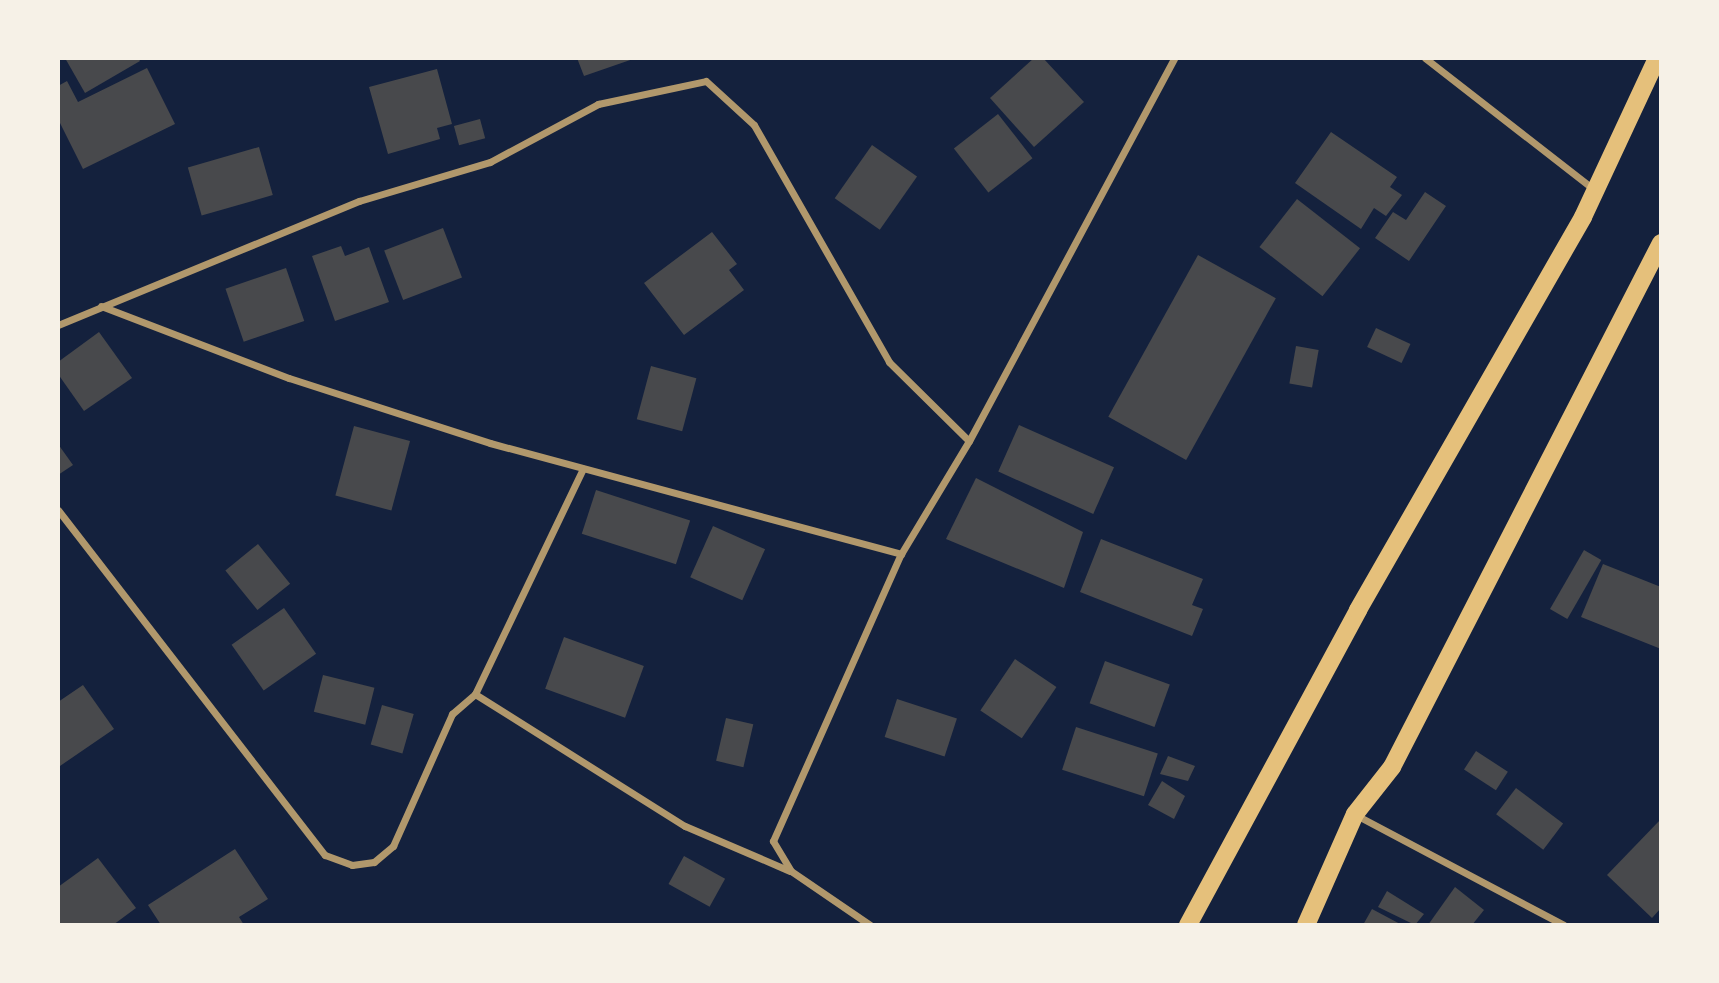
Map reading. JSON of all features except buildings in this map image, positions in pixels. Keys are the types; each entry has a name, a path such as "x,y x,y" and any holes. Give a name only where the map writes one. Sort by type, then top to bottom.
{"main road":[{"path":"1188,925 1595,191 1657,58"},
{"path":"1306,925 1355,814 1392,767 1661,243"}],"street":[{"path":"791,871 773,841 901,554 970,441 1174,58"},
{"path":"1425,58 1595,191"},
{"path":"58,325 359,201 490,162 598,104 706,81 754,125 890,362 970,441"},
{"path":"101,306 289,378 583,469 901,554"},
{"path":"58,510 325,855 352,865 374,862 393,846 452,714 475,694 583,469"},
{"path":"475,694 685,827 791,871 870,925"},
{"path":"1355,814 1564,925"}]}
